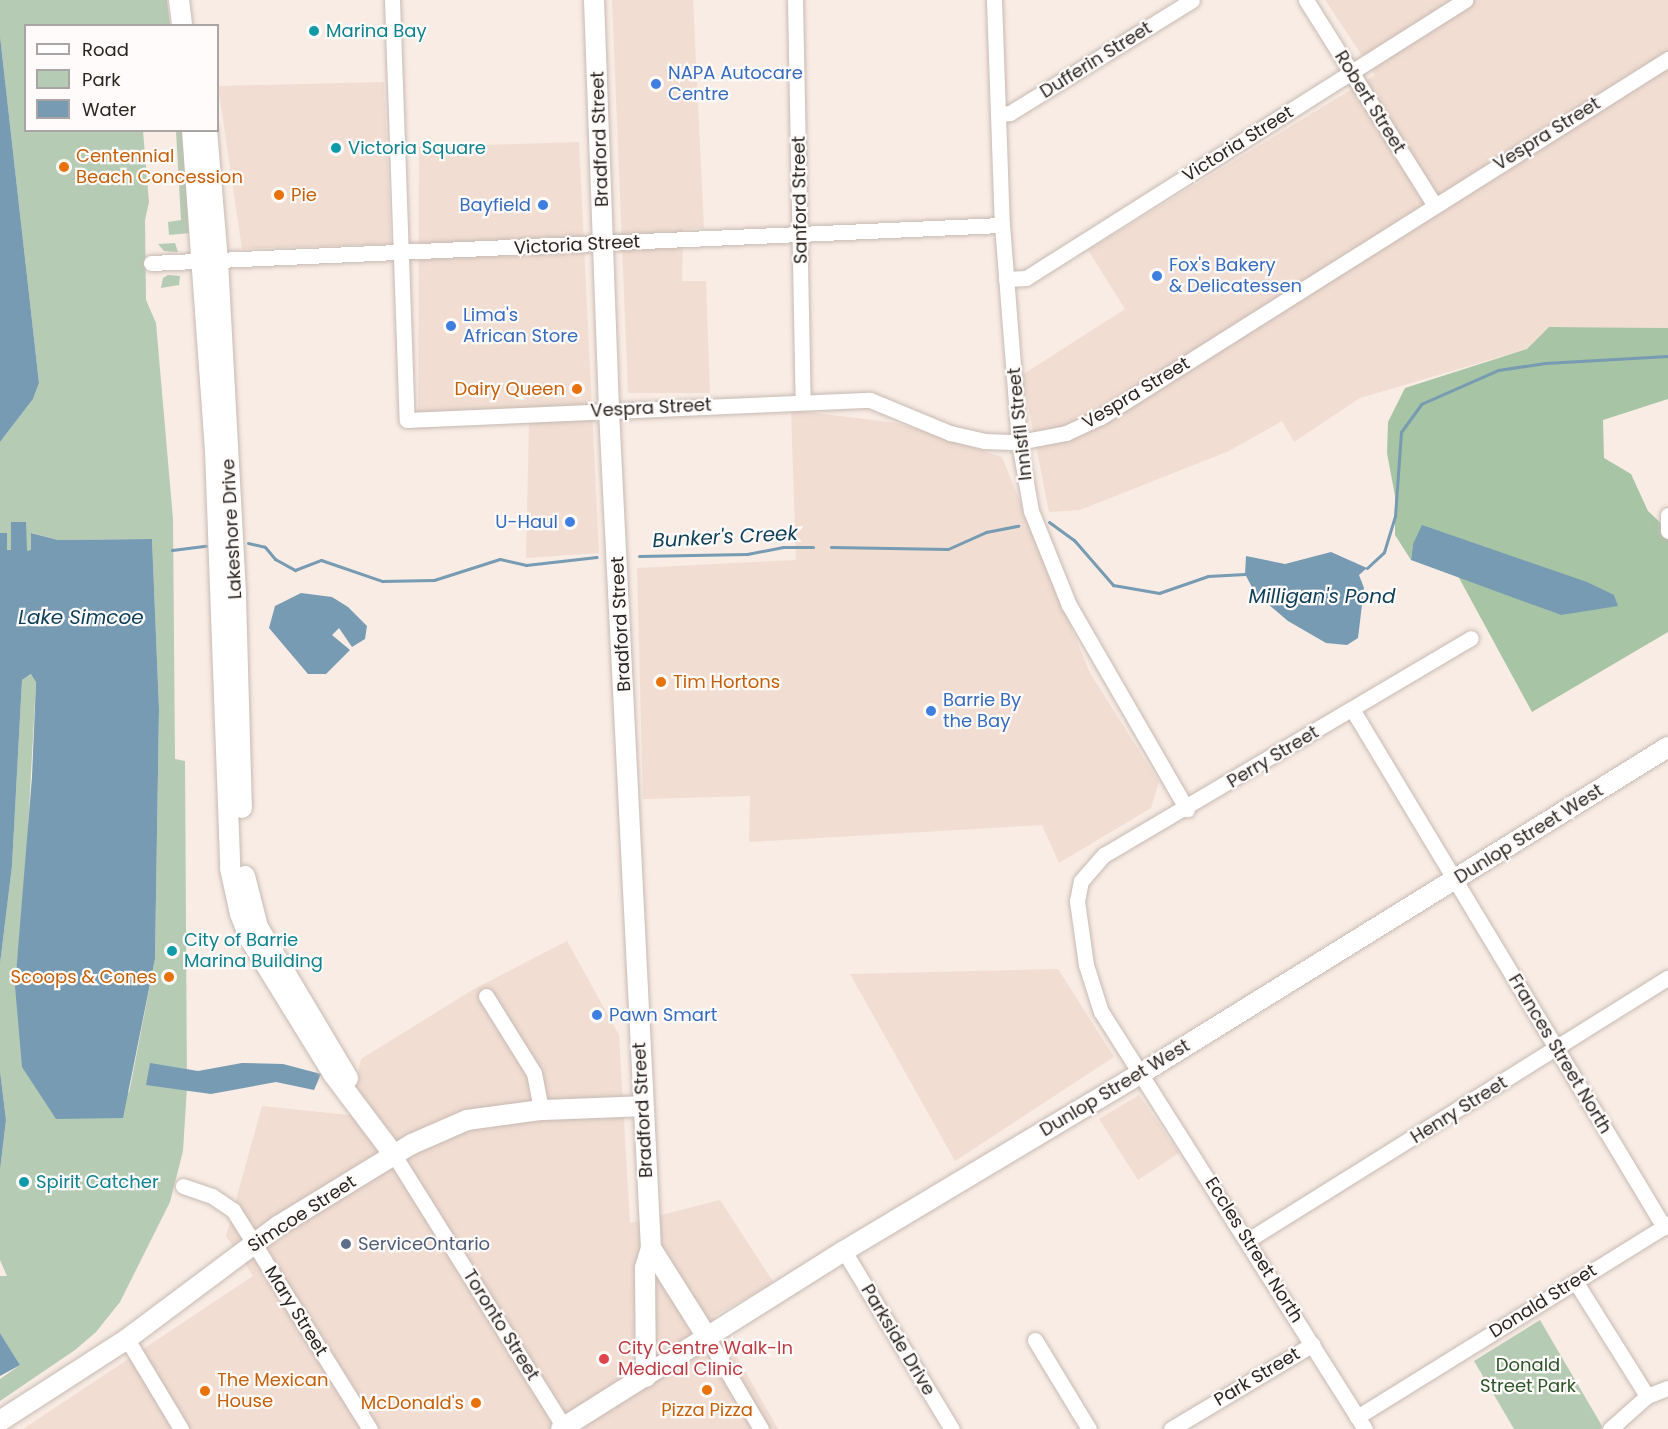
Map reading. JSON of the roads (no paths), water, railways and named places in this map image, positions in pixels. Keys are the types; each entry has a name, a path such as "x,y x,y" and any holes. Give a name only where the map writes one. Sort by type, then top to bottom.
{"main road":[{"path":"179,0 182,24"},
{"path":"192,0 195,24"},
{"name":"Bradford Street","path":"594,0 605,245 609,411 651,1248"},
{"path":"192,132 210,261 214,451 230,868 251,927"},
{"name":"Lakeshore Drive","path":"207,132 210,261 236,597 242,848 251,927"},
{"name":"Dunlop Street West","path":"563,1428 844,1251 1142,1073 1668,747"},
{"name":"Toronto Street","path":"251,927 344,1067 357,1101 394,1155"},
{"name":"Simcoe Street","path":"0,1421 127,1339 254,1244 394,1155 467,1120 541,1110 643,1106"},
{"path":"651,1248 707,1337"},
{"path":"646,1377 645,1268 651,1248"}],"street":[{"path":"392,0 402,253"},
{"name":"Sanford Street","path":"795,0 803,401"},
{"name":"Innisfil Street","path":"994,0 1002,225 1019,442 1031,511 1046,557 1068,605 1187,809"},
{"name":"Dufferin Street","path":"999,114 1010,113 1192,0"},
{"name":"Robert Street","path":"1306,0 1434,204"},
{"name":"Victoria Street","path":"1006,279 1026,278 1465,0"},
{"name":"Vespra Street","path":"402,253 407,420 803,401 870,400 950,432 984,441 1019,442 1066,433 1101,417 1434,204 1668,59"},
{"name":"Victoria Street","path":"151,263 605,245 800,233 1002,225"},
{"name":"Perry Street","path":"1081,881 1104,855 1187,809 1471,638"},
{"name":"Frances Street North","path":"1352,709 1556,1049 1666,1225"},
{"name":"Eccles Street North","path":"1081,881 1078,917 1094,997 1111,1029 1142,1073 1248,1240 1361,1423"},
{"name":"Henry Street","path":"1248,1240 1668,978"},
{"path":"486,996 534,1073 541,1110"},
{"name":"Toronto Street","path":"394,1155 563,1428"},
{"name":"Mary Street","path":"183,1186 212,1196 233,1210 370,1429"},
{"name":"Donald Street","path":"1361,1423 1575,1281 1666,1225"},
{"name":"Parkside Drive","path":"844,1251 952,1429"},
{"path":"1575,1281 1647,1396"},
{"path":"707,1337 761,1429"},
{"path":"127,1339 181,1429"},
{"path":"1035,1340 1089,1429"},
{"name":"Park Street","path":"1171,1429 1194,1423 1313,1344"},
{"path":"1610,1429 1647,1396 1668,1388"}],"water":[{"path":"0,36 39,383 33,399 0,442"},
{"name":"Lake Simcoe","path":"11,522 26,522 27,551 31,550 31,533 58,540 152,539 159,709 155,959 123,1118 56,1119 22,1067 15,986 32,777 36,682 31,674 22,680 12,866 0,964 0,533 7,533 7,550 11,550"},
{"path":"1422,525 1587,582 1614,595 1618,606 1561,615 1411,560 1413,544"},
{"name":"Milligan's Pond","path":"1331,552 1367,568 1359,575 1364,588 1358,638 1347,645 1326,643 1288,621 1255,593 1245,574 1246,556 1285,564"},
{"path":"301,593 332,597 348,607 367,626 365,639 352,647 339,628 332,635 350,650 326,674 308,674 269,628 275,606"},
{"path":"150,1063 198,1071 242,1063 283,1064 321,1074 314,1090 276,1082 211,1094 146,1085"},
{"path":"0,1071 6,1120 0,1170"},
{"path":"0,1333 20,1365 0,1376"}],"waterway":[{"path":"1367,568 1384,552 1395,516 1401,432 1421,404 1498,370 1545,363 1668,356"},
{"name":"Bunker's Creek","path":"1049,522 1074,540 1113,585 1159,593 1208,576 1245,574"},
{"name":"Bunker's Creek","path":"831,547 948,549 986,532 1018,526"},
{"name":"Bunker's Creek","path":"248,543 265,547 275,559 295,570 321,560 382,581 434,580 500,559 526,565 597,557"},
{"name":"Bunker's Creek","path":"172,550 206,546"},
{"name":"Bunker's Creek","path":"639,556 747,554 783,547 813,547"}],"place":[{"name":"Marina Bay","path":"314,31"},
{"name":"NAPA Autocare Centre","path":"656,84"},
{"name":"Victoria Square","path":"336,148"},
{"name":"Centennial Beach Concession","path":"64,167"},
{"name":"Pie","path":"279,195"},
{"name":"Bayfield","path":"543,205"},
{"name":"Fox's Bakery & Delicatessen","path":"1157,276"},
{"name":"Lima's African Store","path":"451,326"},
{"name":"Dairy Queen","path":"577,389"},
{"name":"U-Haul","path":"570,522"},
{"name":"Tim Hortons","path":"661,682"},
{"name":"Barrie By the Bay","path":"931,711"},
{"name":"City of Barrie Marina Building","path":"172,951"},
{"name":"Scoops & Cones","path":"169,977"},
{"name":"Pawn Smart","path":"597,1015"},
{"name":"Spirit Catcher","path":"24,1182"},
{"name":"ServiceOntario","path":"346,1244"},
{"name":"City Centre Walk-In Medical Clinic","path":"604,1359"},
{"name":"Pizza Pizza","path":"707,1390"},
{"name":"The Mexican House","path":"205,1391"},
{"name":"McDonald's","path":"476,1403"}],"park label":[{"name":"Donald Street Park","path":"1528,1376"}]}
